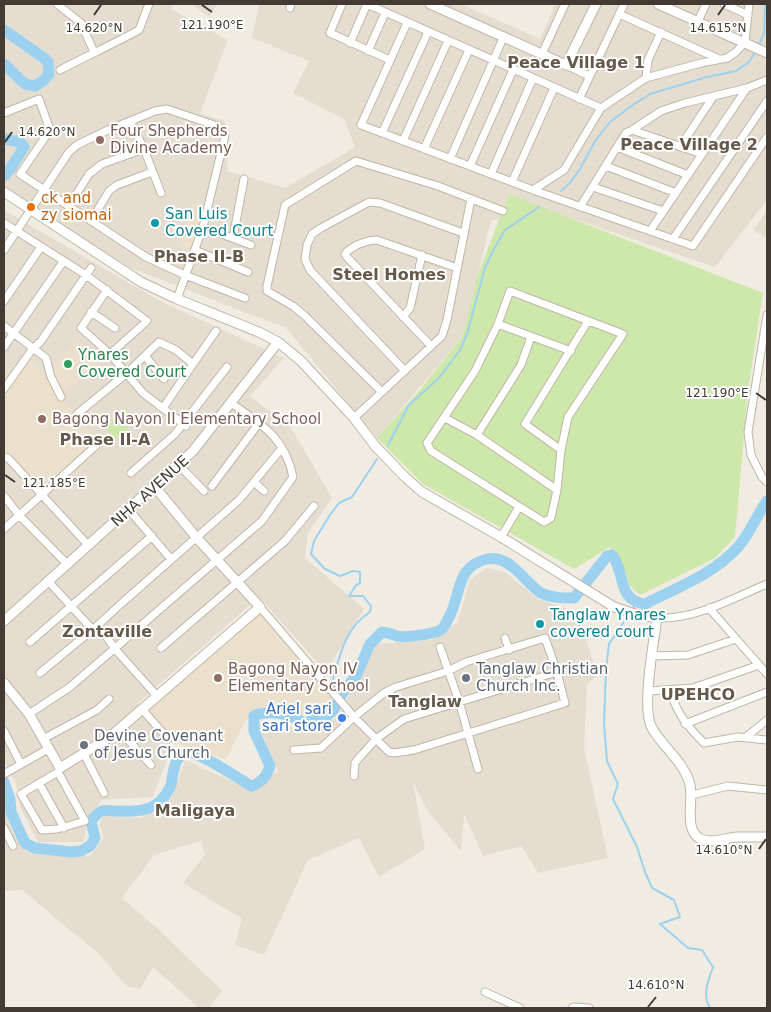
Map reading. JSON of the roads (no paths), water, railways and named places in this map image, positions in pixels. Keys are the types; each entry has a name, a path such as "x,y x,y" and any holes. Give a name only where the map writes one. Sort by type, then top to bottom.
{"street":[{"path":"57,4 81,23 94,52"},
{"path":"60,70 139,30 149,4"},
{"path":"342,4 330,34 390,60"},
{"path":"350,43 367,4 601,108"},
{"path":"430,4 589,76"},
{"path":"542,54 565,4"},
{"path":"566,65 596,4"},
{"path":"579,99 624,4"},
{"path":"658,4 766,52"},
{"path":"698,21 706,4"},
{"path":"724,4 748,15"},
{"path":"534,190 564,170 601,108 646,78 727,58 736,52 745,42 749,4"},
{"path":"368,51 385,13"},
{"path":"619,14 720,60"},
{"path":"407,23 361,125 673,240 693,246 767,137"},
{"path":"382,134 428,32"},
{"path":"646,78 648,60 661,32"},
{"path":"450,159 504,36"},
{"path":"403,141 448,41"},
{"path":"424,149 469,50"},
{"path":"470,166 513,70"},
{"path":"491,174 533,78"},
{"path":"580,207 626,134 661,111 767,81"},
{"path":"512,182 554,88"},
{"path":"650,231 747,88"},
{"path":"680,147 713,97"},
{"path":"4,113 39,99 50,130 20,174 146,257 185,275 245,298"},
{"path":"673,240 767,101"},
{"path":"4,250 69,152 77,145 130,121 167,108 217,126 223,130 225,136 203,227 177,299"},
{"path":"130,121 144,149 161,193"},
{"path":"632,130 702,154"},
{"path":"616,148 688,175"},
{"path":"69,206 89,174 102,164 144,149"},
{"path":"382,392 294,306 267,291 284,206 356,161 438,186 503,211"},
{"path":"606,166 676,193"},
{"path":"92,221 109,191 117,185 152,172"},
{"path":"233,238 244,179"},
{"path":"593,187 663,211"},
{"path":"4,192 141,282 278,342 301,361 354,418 380,452 422,492 501,537 614,607 625,612 657,618 682,617 767,584"},
{"path":"354,418 442,336 447,320 471,199"},
{"path":"405,371 310,270 304,259 307,245 312,234 369,202 380,203 463,233"},
{"path":"4,223 62,262 86,275 147,321 110,354"},
{"path":"203,227 251,245"},
{"path":"431,346 346,258 345,254 348,250 372,240 457,268"},
{"path":"4,301 41,247"},
{"path":"195,250 248,272"},
{"path":"403,317 410,308 422,255"},
{"path":"4,347 62,262"},
{"path":"4,389 41,341 91,268"},
{"path":"107,290 81,328 110,354 143,393 185,425"},
{"path":"510,291 623,334 568,417 561,450 557,490 550,518 544,522 431,451 427,443 476,371 498,324 510,291"},
{"path":"91,312 115,328"},
{"path":"767,315 748,432 751,455 767,482"},
{"path":"561,450 525,424 588,321"},
{"path":"498,324 571,351"},
{"path":"4,326 46,358 49,372 62,397"},
{"path":"163,408 216,331"},
{"path":"477,435 521,365 531,337"},
{"path":"77,414 127,373 160,342 176,350 193,364"},
{"name":"NHA AVENUE","path":"5,618 89,546 193,451 278,342"},
{"path":"145,356 164,379"},
{"path":"131,473 185,425 226,367"},
{"path":"29,714 70,687 262,521 293,477 282,448 274,435 231,403"},
{"path":"445,418 477,435 557,490"},
{"path":"212,486 259,423"},
{"path":"4,529 101,441"},
{"path":"40,673 239,500 282,448"},
{"path":"4,456 8,458 89,546"},
{"path":"179,465 204,491"},
{"path":"254,482 264,491"},
{"path":"155,487 196,537 260,607 354,717 386,750 394,753 414,750 565,703 545,638 466,662 448,671 396,687 384,693 354,717 321,748 294,750"},
{"path":"4,496 19,515 68,564"},
{"path":"161,648 285,541 314,506"},
{"path":"501,537 519,507"},
{"path":"129,510 171,559"},
{"path":"30,642 152,536"},
{"path":"48,582 71,607 95,627 157,696"},
{"path":"4,684 29,714 59,770 85,821 64,828 42,830 21,795 22,792 40,783 59,770 110,737 260,607"},
{"path":"709,608 767,674"},
{"path":"657,618 649,691 648,713 650,726 689,780 692,795 690,824 692,831 699,838 709,842 735,837 767,837"},
{"path":"506,638 509,650"},
{"path":"652,656 688,655 736,638"},
{"path":"440,647 478,769"},
{"path":"649,691 693,688 759,665"},
{"path":"354,776 355,763 376,739 404,718 557,672"},
{"path":"670,691 675,707 685,724 704,743 738,737 767,740"},
{"path":"685,724 767,692"},
{"path":"43,740 97,710 109,699"},
{"path":"142,710 168,739"},
{"path":"746,737 767,720"},
{"path":"119,730 151,765"},
{"path":"4,731 21,764"},
{"path":"4,774 48,749"},
{"path":"84,754 104,793"},
{"path":"4,767 12,770"},
{"path":"40,783 64,828"},
{"path":"692,795 728,786 767,790"},
{"path":"4,828 13,846"},
{"path":"485,992 520,1008"},
{"path":"572,1008 589,1008"}],"waterway":[{"path":"759,45 764,33 765,4"},
{"path":"4,30 44,58 48,62 49,74 35,86 25,84 4,64"},
{"path":"561,191 570,183 580,169 595,141 610,122 630,107 650,94 707,77 736,71 749,62 756,51"},
{"path":"4,139 20,142 24,147 4,176"},
{"path":"388,445 409,405 439,378 460,350 467,334 485,268 505,230 539,207"},
{"path":"342,694 332,682 341,652 349,634 362,618 370,612 371,606 363,596 349,596 356,585 360,583 360,572 353,571 340,576 325,569 311,554 314,541 330,515 339,503 352,497 377,459"},
{"path":"4,782 10,799 11,812 25,843 35,848 71,852 81,851 90,846 95,838 91,821 102,811 142,810 160,801 166,795 171,785 175,766 179,757 183,754 200,756 251,786 261,781 266,776 270,766 254,731 254,716 266,713 287,715 305,724 311,720 323,719 333,711 342,694 356,676 370,644 382,632 406,636 430,633 442,629 452,610 464,575 476,563 487,559 503,561 517,570 541,593 553,597 574,598 607,556 612,555 630,597 645,604 694,580 728,557 746,536 767,501"},
{"path":"632,609 637,603"},
{"path":"628,616 609,644 606,669 604,724 607,761 618,784 613,799 637,847 652,888 674,900 680,917 660,924 688,948 702,950 713,967 706,993 710,1008"}],"place":[{"name":"Four Shepherds Divine Academy","path":"100,140"},
{"name":"ck and zy siomai","path":"31,207"},
{"name":"San Luis Covered Court","path":"155,223"},
{"name":"Ynares Covered Court","path":"68,364"},
{"name":"Bagong Nayon II Elementary School","path":"42,419"},
{"name":"Tanglaw Ynares covered court","path":"540,624"},
{"name":"Bagong Nayon IV Elementary School","path":"218,678"},
{"name":"Tanglaw Christian Church Inc.","path":"466,678"},
{"name":"Ariel sari sari store","path":"342,718"},
{"name":"Devine Covenant of Jesus Church","path":"84,745"}],"district":[{"name":"Peace Village 1","path":"576,62"},
{"name":"Peace Village 2","path":"689,144"},
{"name":"Phase II-B","path":"199,256"},
{"name":"Steel Homes","path":"389,274"},
{"name":"Phase II-A","path":"105,439"},
{"name":"Zontaville","path":"107,631"},
{"name":"UPEHCO","path":"698,694"},
{"name":"Tanglaw","path":"425,701"},
{"name":"Maligaya","path":"195,810"}]}
